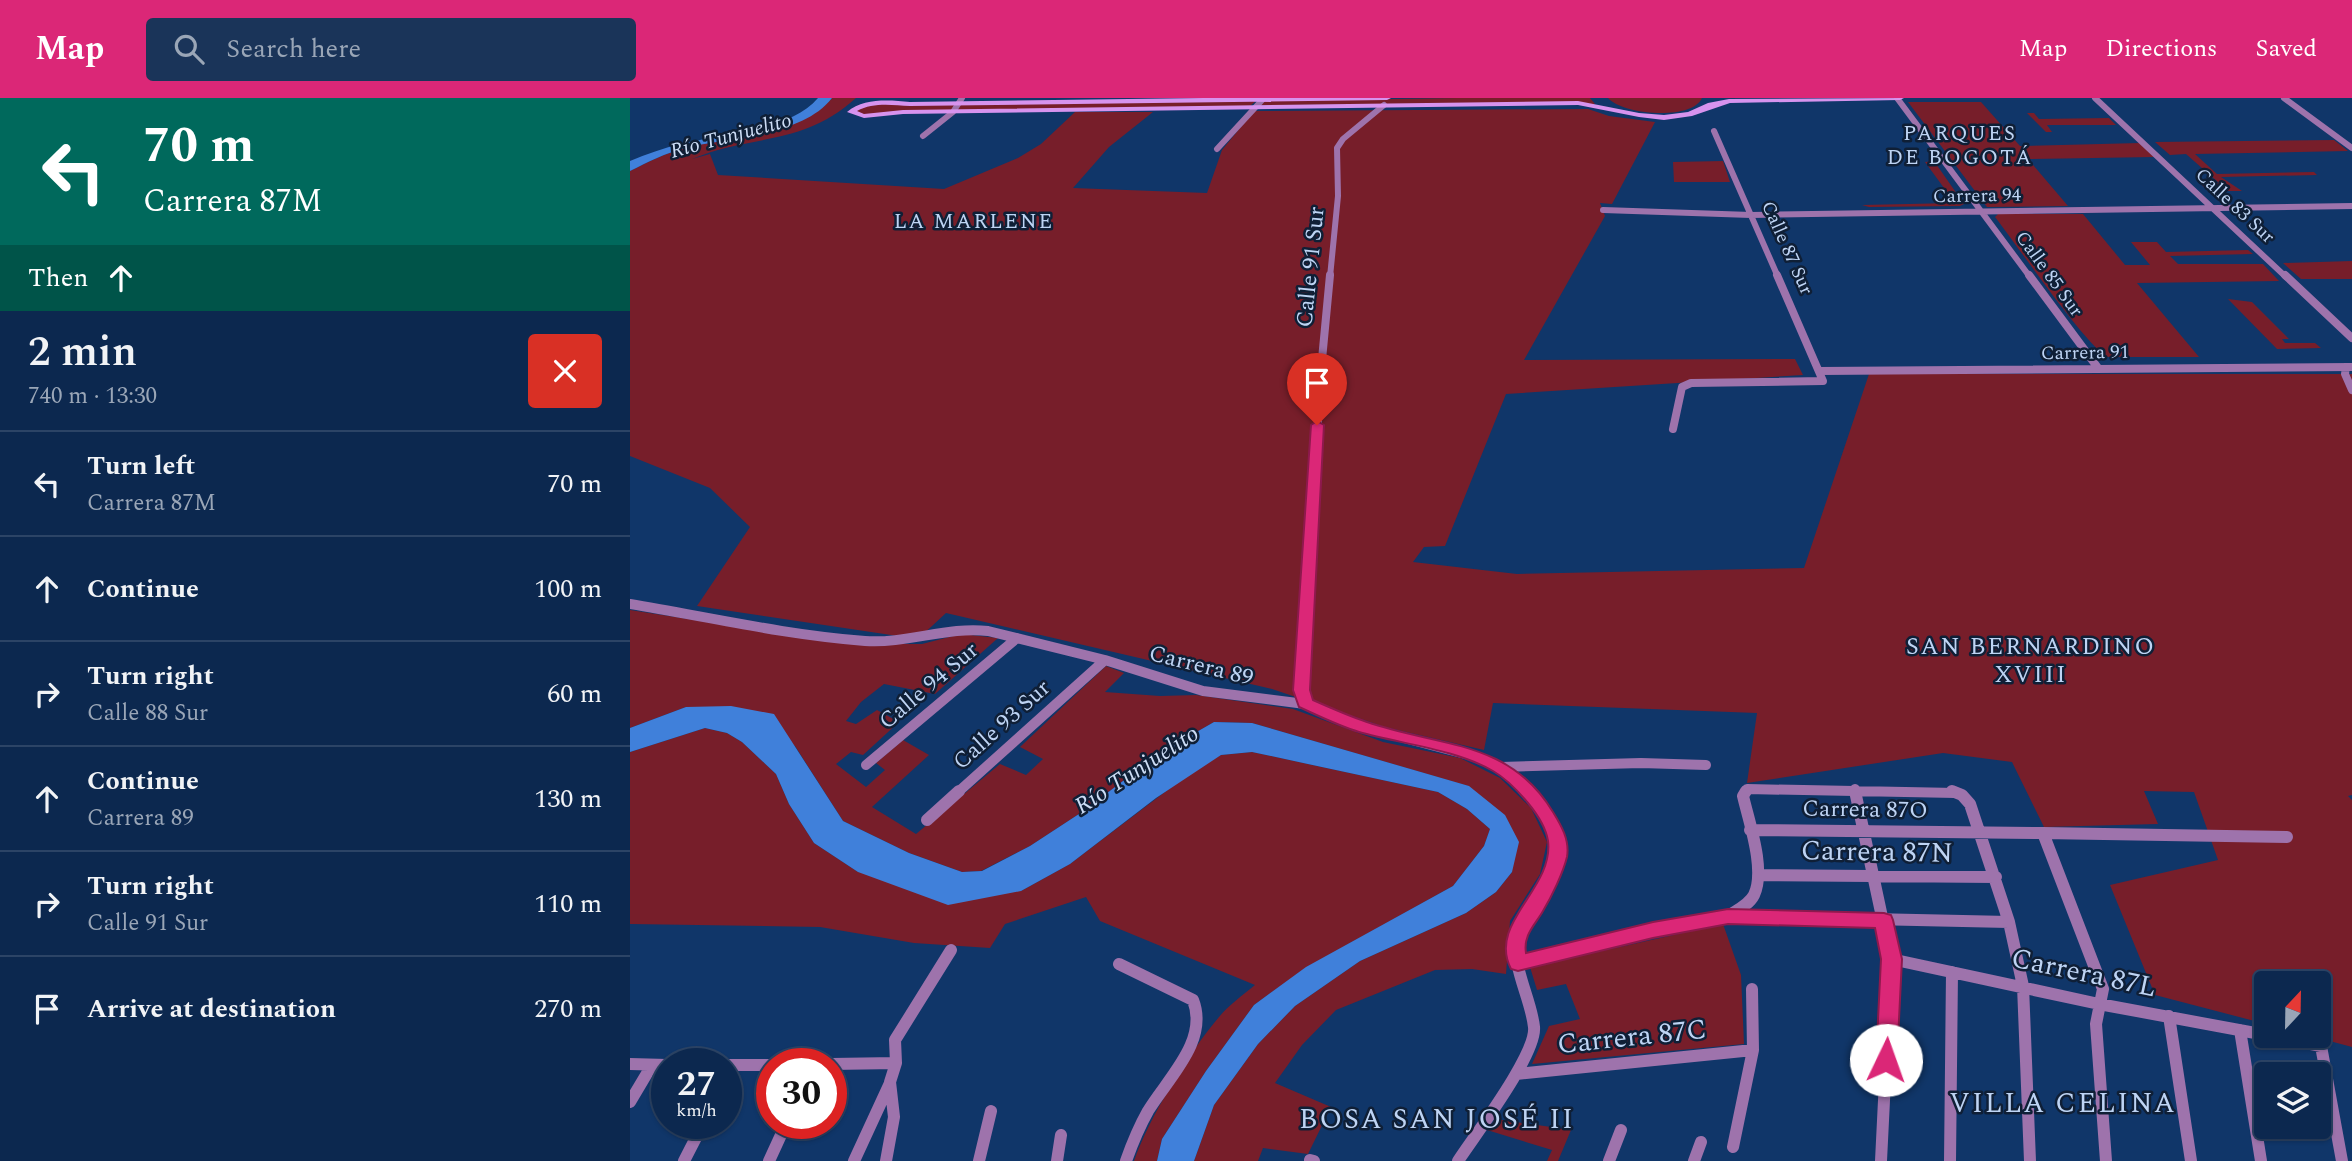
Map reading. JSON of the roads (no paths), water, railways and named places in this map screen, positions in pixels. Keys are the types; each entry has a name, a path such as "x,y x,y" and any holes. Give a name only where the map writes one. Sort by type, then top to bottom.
{"main road":[{"path":"1597,98 1606,106 1623,112"},
{"path":"1706,108 1714,98"},
{"path":"1385,102 1254,107 953,111 864,116 851,112 860,104 881,100 910,104 961,101 1263,99 1578,103 1623,112 1668,116 1729,100 1898,98"}],"street":[{"name":"Calle 85 Sur","path":"1898,98 2098,368"},
{"name":"Calle 83 Sur","path":"2095,98 2352,338"},
{"path":"2284,98 2352,148"},
{"path":"1217,149 1263,99"},
{"path":"923,136 961,101"},
{"name":"Calle 91 Sur","path":"1305,704 1302,690 1321,370 1338,195 1337,148 1343,139 1385,102"},
{"name":"Calle 87 Sur","path":"1673,429 1682,387 1691,383 1823,381 1714,131"},
{"name":"Carrera 94","path":"1603,210 1751,215 2352,206"},
{"path":"2349,367 2345,374 2352,390"},
{"name":"Carrera 91","path":"1819,371 2349,367"},
{"name":"Carrera 89","path":"630,604 866,641 906,641 971,629 1105,660 1223,695 1305,704 1362,727 1481,758 1501,767"},
{"name":"Calle 94 Sur","path":"866,765 1017,638"},
{"name":"Calle 93 Sur","path":"927,820 1105,660"},
{"path":"1501,767 1641,763 1706,765"},
{"path":"1458,1161 1526,1057 1535,1030 1534,1017 1515,949 1518,931 1536,906 1557,857 1557,841 1553,827 1539,804 1523,785 1501,767"},
{"path":"1728,916 1749,903 1756,893 1758,875 1743,796 1747,789 1951,791 1962,795 1970,804 1996,877 2023,986 2030,1161"},
{"path":"1855,789 1891,959 1881,1161"},
{"name":"Carrera 87O","path":"1750,830 2287,837"},
{"path":"2043,833 2103,989 2096,1024 2106,1161"},
{"name":"Carrera 87N","path":"1758,875 1996,877"},
{"path":"1518,963 1653,930 1728,916 2009,922"},
{"path":"854,1161 890,1082 896,1063 894,1040 951,950"},
{"name":"Carrera 87L","path":"1891,959 2099,1004 2254,1033"},
{"path":"1119,964 1192,1000 1198,1012 1195,1034 1148,1111 1125,1161"},
{"path":"1950,1161 1952,971"},
{"path":"1732,1147 1753,1050 1752,989"},
{"path":"2169,1016 2191,1161"},
{"path":"2240,1030 2261,1161"},
{"name":"Carrera 87L","path":"2321,1048 2342,1161"},
{"name":"Carrera 87C","path":"1516,1074 1753,1050"},
{"path":"847,1064 896,1063"},
{"path":"630,1064 651,1065"},
{"path":"630,1102 651,1067"},
{"path":"886,1161 894,1117 890,1082"},
{"path":"979,1161 991,1111"},
{"path":"1609,1161 1621,1130"},
{"path":"1058,1161 1061,1135"},
{"path":"684,1161 695,1139"},
{"path":"769,1161 779,1139"},
{"path":"1694,1161 1701,1142"}],"water":[{"name":"Río Tunjuelito","path":"818,98 832,98 819,111 784,128 685,148 630,171 630,161 642,156 681,144 773,125 805,109"},
{"path":"731,706 774,714 843,821 909,853 962,872 982,871 1030,846 1082,812 1160,753 1214,722 1252,723 1469,786 1505,815 1519,842 1512,872 1496,892 1466,913 1360,961 1295,1006 1258,1044 1214,1105 1194,1161 1157,1161 1162,1139 1206,1071 1254,1005 1306,967 1453,886 1484,846 1490,829 1467,809 1438,792 1252,752 1221,755 1156,798 1070,864 1021,891 948,905 858,872 814,843 789,804 776,774 742,742 727,733 705,728 630,752 630,728 686,707"}],"district":[{"name":"PARQUES DE BOGOTÁ","path":"1960,146"},
{"name":"LA MARLENE","path":"974,222"},
{"name":"SAN BERNARDINO XVIII","path":"2031,661"},
{"name":"VILLA CELINA","path":"2063,1103"},
{"name":"BOSA SAN JOSÉ II","path":"1437,1119"}]}
